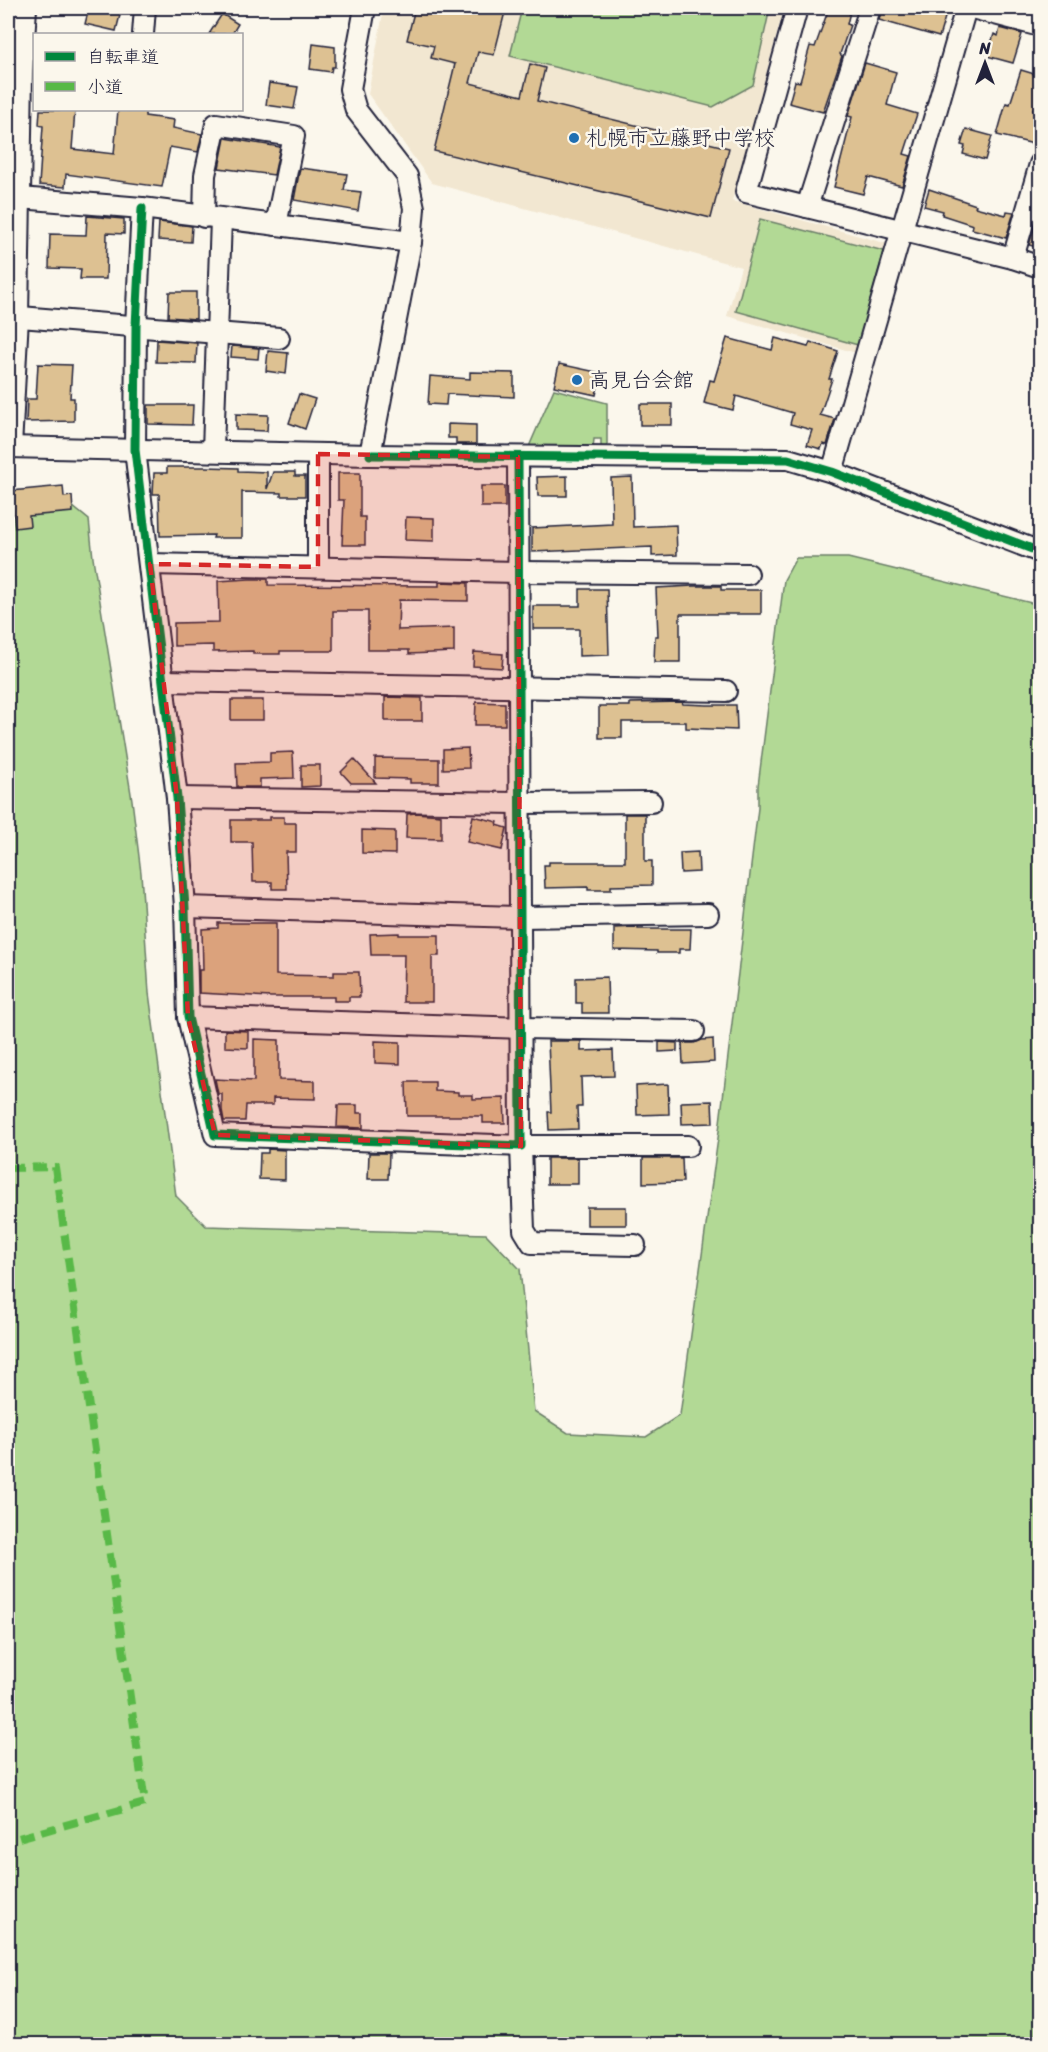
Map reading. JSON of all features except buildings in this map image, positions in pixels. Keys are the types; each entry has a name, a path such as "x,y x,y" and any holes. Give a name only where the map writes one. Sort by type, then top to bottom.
{"street":[{"path":"26,8 14,197 9,447 370,455 788,459 832,472 1041,552"},
{"path":"143,33 145,8"},
{"path":"365,8 350,89 356,111 407,176 414,208 411,242 370,455"},
{"path":"797,8 746,192 904,230 1041,267"},
{"path":"807,207 870,8"},
{"path":"832,472 904,230 966,8"},
{"path":"972,8 1041,26"},
{"path":"213,450 217,332 212,218 205,175 216,124 294,136 276,225"},
{"path":"1013,258 1041,164"},
{"path":"14,197 142,208 411,242"},
{"path":"142,208 136,327 135,450 177,798 185,907 188,1017 215,1135 521,1146 688,1146"},
{"path":"13,317 279,338"},
{"path":"318,454 318,567"},
{"path":"518,457 521,1146 524,1230 532,1244 635,1245"},
{"path":"150,564 519,572 748,574"},
{"path":"163,681 726,691"},
{"path":"177,798 651,802"},
{"path":"185,907 521,917 708,914"},
{"path":"188,1017 694,1031"}],"highlighted area":[{"path":"318,454 518,457 521,1146 215,1135 188,1017 177,798 150,564 318,567"}],"shaded area":[{"name":"札幌市立藤野中学校","path":"384,8 784,8 732,201 892,245 860,354 727,316 741,267 432,183 368,94"}],"green space":[{"path":"522,8 770,8 753,85 713,107 510,56"},
{"path":"760,219 884,251 858,345 736,311"},
{"path":"554,389 607,403 607,449 601,449 601,439 594,439 593,449 528,449"},
{"path":"8,493 29,494 67,502 89,520 93,558 132,800 141,873 149,993 176,1196 206,1226 486,1234 520,1269 534,1411 568,1433 646,1437 680,1415 719,1131 784,580 796,558 848,558 1040,605 1040,2044 8,2044"}],"marked path":[{"path":"8,1168 55,1167 145,1803 8,1841"}],"cycle path":[{"path":"142,208 136,326 135,450 177,798 185,907 188,1017 215,1135 521,1146 518,457"},
{"path":"370,455 788,459 832,472 1040,552"}],"place":[{"name":"札幌市立藤野中学校","path":"574,138"},
{"name":"高見台会館","path":"577,380"}]}
